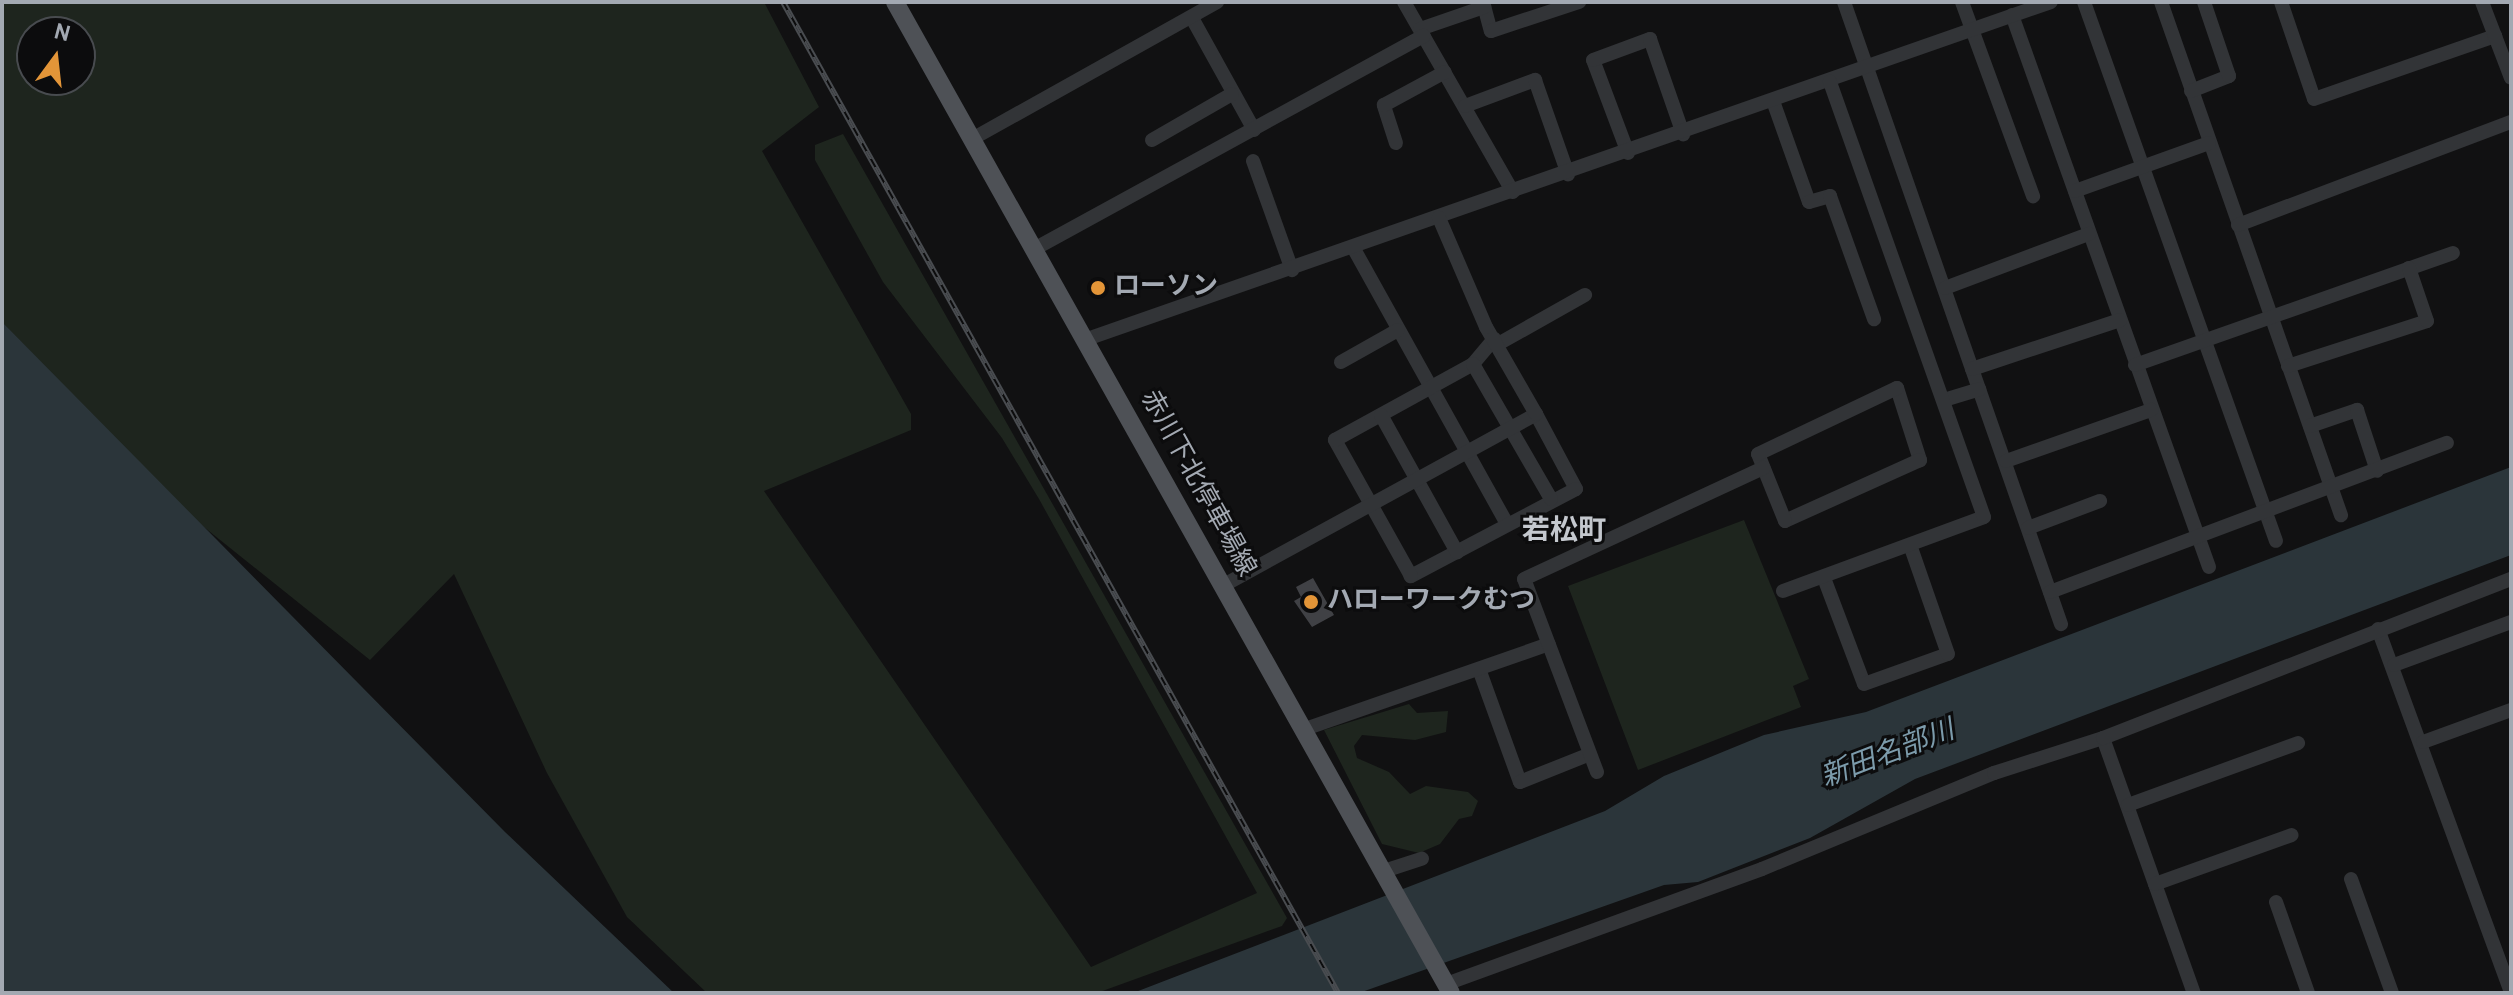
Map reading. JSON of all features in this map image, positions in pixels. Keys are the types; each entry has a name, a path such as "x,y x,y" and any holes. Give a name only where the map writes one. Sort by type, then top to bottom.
{"main road":[{"name":"赤川下北停車場線","path":"895,2 1036,248 1447,985"}],"street":[{"path":"972,139 1217,2"},
{"path":"1404,2 1513,192"},
{"path":"1036,248 1254,130 1422,33 1483,4 1491,31 1579,2"},
{"path":"1844,2 2061,624"},
{"path":"1962,2 2033,196"},
{"path":"2084,2 2276,541"},
{"path":"2161,2 2269,318 2341,515"},
{"path":"2191,91 2229,76 2204,2"},
{"path":"2281,2 2314,99 2495,36"},
{"path":"2482,2 2511,78"},
{"path":"1087,339 1683,134 2048,3"},
{"path":"2012,15 2209,567"},
{"path":"1192,18 1254,130"},
{"path":"1628,153 1593,60 1650,39 1683,134"},
{"path":"1396,143 1384,105 1445,72"},
{"path":"1465,106 1535,80 1568,174"},
{"path":"1783,591 1984,517 1830,81"},
{"path":"1152,140 1232,94"},
{"path":"1773,101 1809,202 1830,196 1874,319"},
{"path":"2238,225 2511,122"},
{"path":"2075,191 2209,143"},
{"path":"1253,161 1292,270"},
{"path":"1439,218 1496,341 1576,489 1551,499 1411,576 1335,440 1473,364 1496,341 1585,295"},
{"path":"1945,288 2089,234"},
{"path":"1354,249 1507,524"},
{"path":"2135,365 2453,253"},
{"path":"2288,366 2427,321 2409,268"},
{"path":"1972,369 2120,320"},
{"path":"1341,362 1398,330"},
{"path":"1473,364 1551,499"},
{"path":"1897,388 1920,460 1785,521 1763,468 1758,454 1897,388"},
{"path":"1944,400 1979,389"},
{"path":"2006,461 2151,410"},
{"path":"2310,426 2357,410 2377,471"},
{"path":"1224,585 1536,414"},
{"path":"1381,415 1457,552"},
{"path":"2050,592 2447,443"},
{"path":"1597,772 1524,579 1763,468"},
{"path":"2028,528 2100,501"},
{"path":"1824,578 1864,684 1948,654 1910,545"},
{"path":"1447,985 1762,869 1994,773 2103,738 2511,579"},
{"path":"2394,665 2511,622"},
{"path":"2378,629 2423,742 2511,993"},
{"path":"1305,729 1549,644"},
{"path":"1479,669 1520,782 1590,754"},
{"path":"2423,742 2511,710"},
{"path":"2103,738 2194,993"},
{"path":"2128,805 2298,743"},
{"path":"2155,884 2292,835"},
{"path":"1384,871 1422,859"},
{"path":"2351,879 2392,993"},
{"path":"2276,902 2308,993"}],"shaded area":[{"path":"2,2 764,2 819,107 762,151 911,414 911,430 764,491 1091,967 1257,893 1039,499 1002,438 883,282 815,160 815,145 843,134 1287,918 1282,926 1097,993 707,993 627,917 547,773 454,574 370,660 159,491 2,333"},
{"path":"1744,520 1809,679 1793,686 1801,707 1638,770 1568,586"},
{"path":"1409,704 1417,713 1448,711 1446,732 1415,740 1362,735 1354,746 1357,758 1389,772 1410,794 1426,786 1468,792 1478,801 1472,816 1459,819 1440,844 1419,853 1382,844 1324,730"}],"water":[{"path":"2,322 505,832 674,993 2,993"},
{"name":"新田名部川","path":"2511,467 2511,555 1915,779 1810,838 1698,882 1664,885 1359,993 1133,993 1605,811 1664,776 1764,735 1866,712"}],"building":[{"name":"ハローワークむつ","path":"1313,578 1334,615 1312,627 1294,601 1301,597 1296,587"}],"railway":[{"path":"783,2 1338,993"}],"place":[{"name":"ローソン","path":"1098,288"},
{"name":"ハローワークむつ","path":"1311,602"}],"district":[{"name":"若松町","path":"1564,532"}]}
